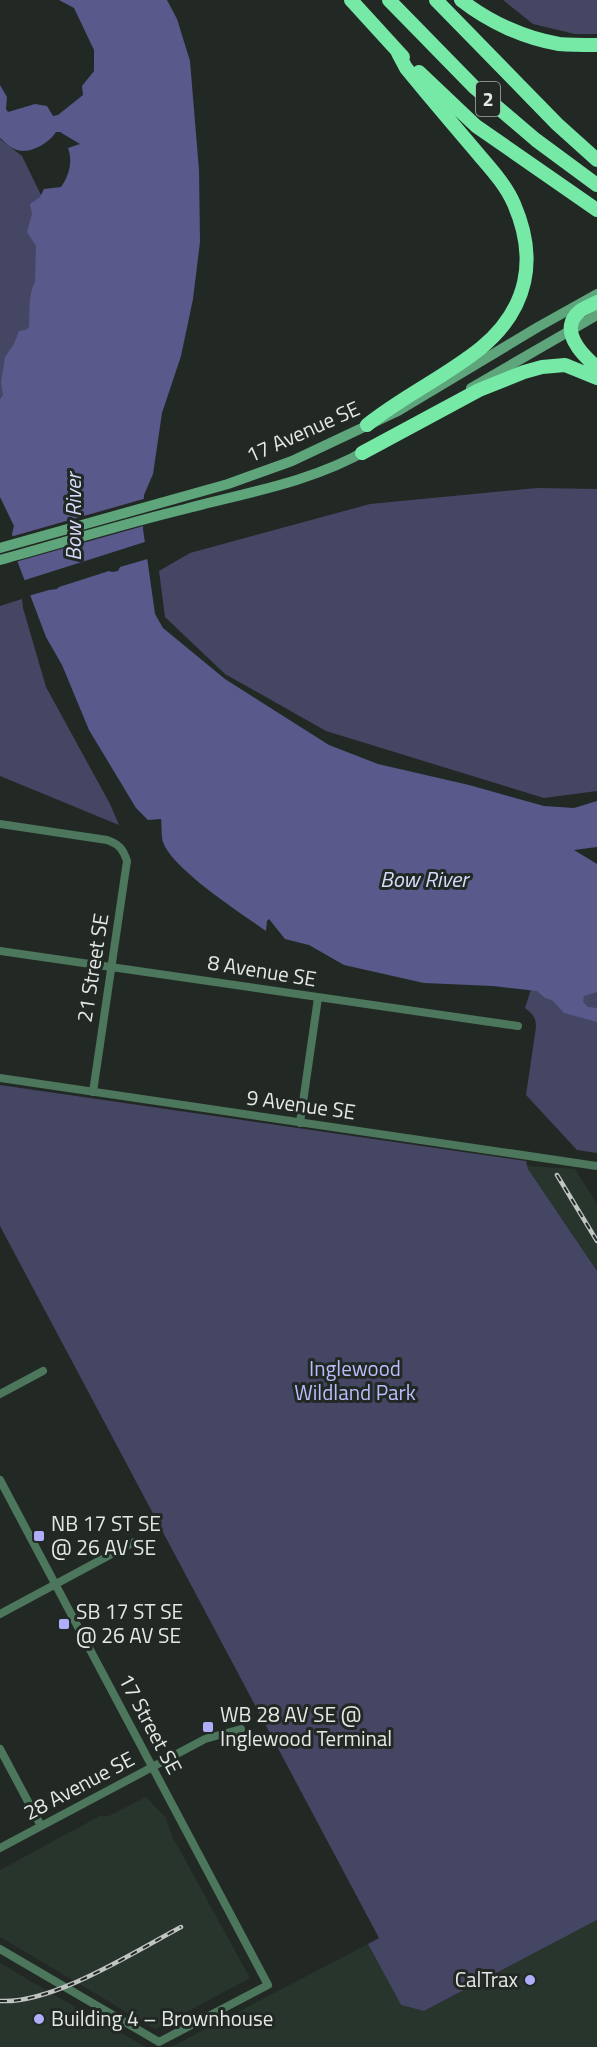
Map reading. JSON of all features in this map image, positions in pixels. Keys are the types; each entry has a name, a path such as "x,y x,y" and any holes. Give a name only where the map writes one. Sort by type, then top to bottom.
{"highway":[{"path":"351,0 398,53 476,126 597,210"},
{"name":"2","path":"389,0 475,88 536,140 597,185"},
{"name":"2","path":"436,0 557,124 597,160"},
{"path":"461,0 480,15 520,33 559,44 597,45"},
{"path":"367,425 384,411 481,347 501,328 513,313 521,294 528,261 524,231 514,203 500,180 406,68 398,53"},
{"path":"597,302 580,311 570,330 573,341 597,367"},
{"path":"362,453 479,390 524,372 542,367 565,365 597,378"}],"main road":[{"name":"17 Avenue SE","path":"0,560 154,511 300,457 408,405 597,294"},
{"name":"17 Avenue SE","path":"0,548 154,511 277,485 317,472 362,453 597,315"}],"street":[{"name":"21 Street SE","path":"0,824 107,840 116,843 123,850 127,861 93,1092"},
{"name":"8 Avenue SE","path":"0,951 518,1026"},
{"path":"300,1123 318,998"},
{"name":"9 Avenue SE","path":"0,1078 597,1166"},
{"path":"0,1394 43,1371"},
{"name":"17 Street SE","path":"0,1480 268,1985 159,2042 0,1949"},
{"path":"0,1614 134,1542"},
{"name":"28 Avenue SE","path":"0,1848 205,1739 241,1729"},
{"path":"0,1749 41,1826"}],"shaded area":[{"path":"526,1166 575,1169 597,1204 597,1271"},
{"path":"146,1797 166,1818 172,1836 250,1978 155,2029 0,1937 0,1870 100,1816 109,1816"},
{"path":"597,1920 597,2047 171,2047 368,1944 401,2005 424,2011"},
{"path":"0,1963 51,1993 146,2047 0,2047"}],"green space":[{"path":"503,0 597,0 597,34 575,34 533,24"},
{"path":"0,139 22,156 58,230 17,494 0,498"},
{"path":"537,488 597,489 597,791 544,798 326,731 225,674 165,617 159,571 190,553 370,504"},
{"path":"22,599 46,687 110,804 119,825 0,776 0,606"},
{"path":"532,986 597,988 597,1153 577,1150 526,1095 536,1027 534,1016 525,1008"},
{"name":"Inglewood Wildland Park","path":"0,1085 526,1161 528,1169 597,1271 597,1920 424,2011 401,2005 368,1944 379,1938 0,1226"}],"water":[{"name":"Bow River","path":"59,0 167,0 177,19 190,61 199,170 200,242 193,299 181,356 162,413 153,474 144,495 143,529 155,614 163,628 225,679 329,745 378,764 469,785 544,806 574,808 597,801 597,847 574,850 597,864 597,992 584,996 583,1002 588,1007 597,1008 597,1022 564,1013 552,1000 545,998 537,991 493,986 424,983 344,965 309,945 285,939 269,919 266,931 193,878 169,853 163,842 161,819 148,820 136,808 89,730 62,665 46,637 18,563 12,534 14,526 0,497 0,399 3,395 1,383 5,357 19,331 29,327 30,298 35,282 36,246 27,232 32,214 30,204 40,197 44,189 61,187 69,168 68,148 80,144 56,132 44,144 34,149 22,151 10,146 0,138 0,85 7,97 8,112 35,104 47,106 53,116 58,115 83,95 82,86 94,71 94,50 74,8"}],"pier":[{"path":"147,498 147,525 15,562 10,537"},
{"path":"148,541 151,558 120,567 118,571 109,571 57,589 28,596 22,581"}],"railway":[{"path":"557,1175 597,1241"},
{"path":"0,2001 21,2000 68,1985 117,1962 181,1927"}],"place":[{"name":"NB 17 ST SE @ 26 AV SE","path":"39,1536"},
{"name":"SB 17 ST SE @ 26 AV SE","path":"64,1624"},
{"name":"WB 28 AV SE @ Inglewood Terminal","path":"208,1727"},
{"name":"CalTrax","path":"530,1980"},
{"name":"Building 4 – Brownhouse","path":"39,2019"}]}
